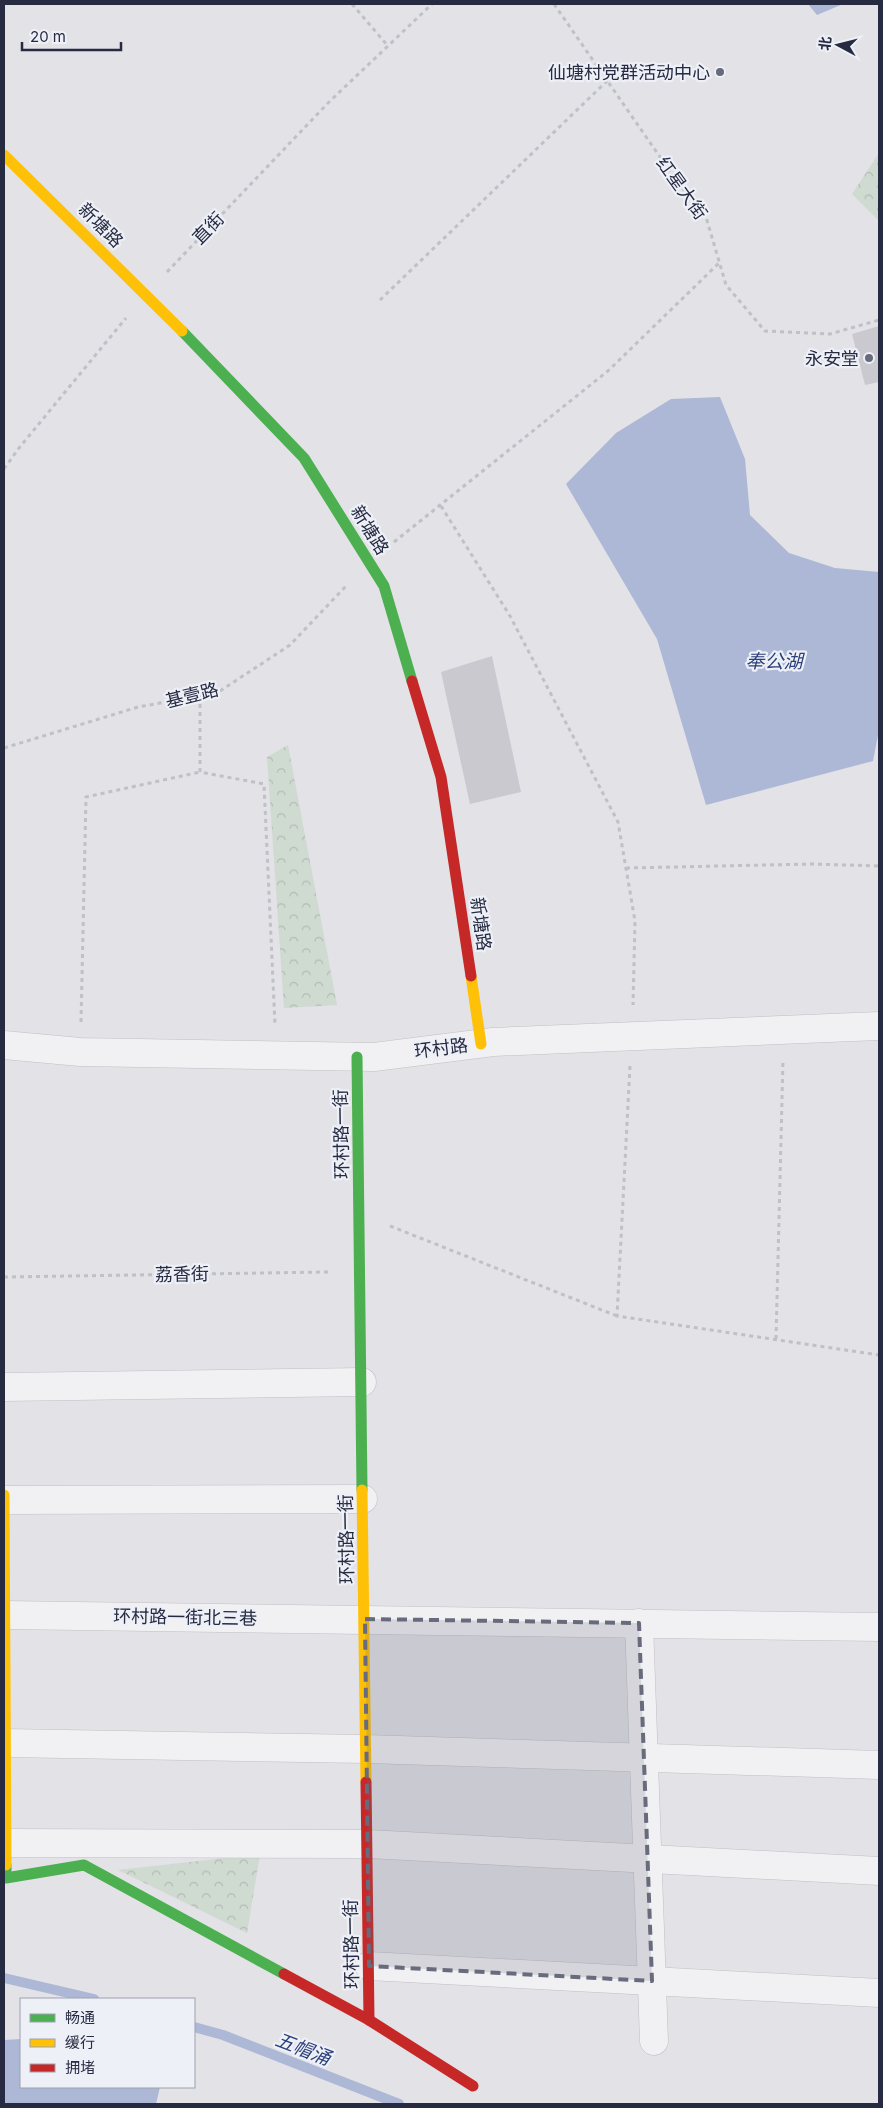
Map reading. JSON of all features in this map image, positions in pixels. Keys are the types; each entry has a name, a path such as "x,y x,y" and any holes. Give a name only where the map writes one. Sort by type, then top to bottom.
{"street":[{"name":"新塘路","path":"4,155 146,294 304,458 384,586 441,777 481,1044"},
{"name":"环村路","path":"4,1045 80,1052 358,1057 481,1044 879,1026"},
{"name":"环村路一街","path":"358,1057 369,2020"},
{"path":"4,1387 362,1382"},
{"path":"4,1494 6,1878 84,1865 369,2020 473,2086"},
{"path":"4,1500 363,1499"},
{"name":"环村路一街北三巷","path":"5,1614 879,1627"},
{"path":"639,1623 654,2041"},
{"path":"5,1743 366,1749 879,1765"},
{"path":"6,1843 368,1844 879,1871"},
{"path":"369,1966 879,1993"}],"path":[{"path":"352,4 388,46"},
{"name":"直街","path":"4,469 19,448 146,294 328,103 432,4"},
{"name":"红星大街","path":"554,4 676,180 706,217 726,285 765,331 830,334 879,320"},
{"path":"380,300 607,81"},
{"name":"基壹路","path":"4,748 138,707 217,693 290,645 369,562 609,370 719,263"},
{"path":"441,506 510,616 618,822 635,920 632,1036 617,1316"},
{"path":"200,696 200,772"},
{"path":"80,1052 86,797 200,772 264,784 276,1055"},
{"path":"626,868 813,864 879,866"},
{"path":"776,1339 784,1030"},
{"path":"360,1214 617,1316 879,1355"},
{"name":"荔香街","path":"4,1277 360,1271"}],"highlighted area":[{"path":"365,1619 639,1623 652,1981 369,1966"}],"green space":[{"path":"879,153 879,221 852,194"},
{"path":"288,745 337,1005 284,1008 267,757"},
{"path":"260,1854 247,1933 118,1870"}],"water":[{"path":"808,4 843,4 817,15"},
{"name":"奉公湖","path":"720,397 745,459 750,515 789,553 835,568 879,572 879,730 873,761 706,805 657,639 566,484 616,433 671,399"},
{"path":"20,2039 20,2088 160,2088 156,2104 4,2104 4,2040"}],"building":[{"name":"永安堂","path":"879,326 879,382 865,385 852,334"},
{"path":"492,656 521,792 470,804 441,672"}],"waterway":[{"name":"五帽涌","path":"4,1978 90,1998"},
{"name":"五帽涌","path":"195,2027 223,2035 399,2104"}],"traffic: fast":[{"path":"182,331 304,458 384,586 412,681"},
{"path":"357,1057 362,1490"},
{"path":"6,1865 6,1878 84,1865 284,1974"}],"traffic: slow":[{"path":"4,155 182,331"},
{"path":"471,976 481,1044"},
{"path":"362,1490 366,1782"},
{"path":"4,1495 6,1865"}],"traffic: jam":[{"path":"412,681 441,777 471,976"},
{"path":"366,1782 369,2020"},
{"path":"284,1974 369,2020 473,2086"}],"place":[{"name":"仙塘村党群活动中心","path":"720,72"},
{"name":"永安堂","path":"869,358"}]}
